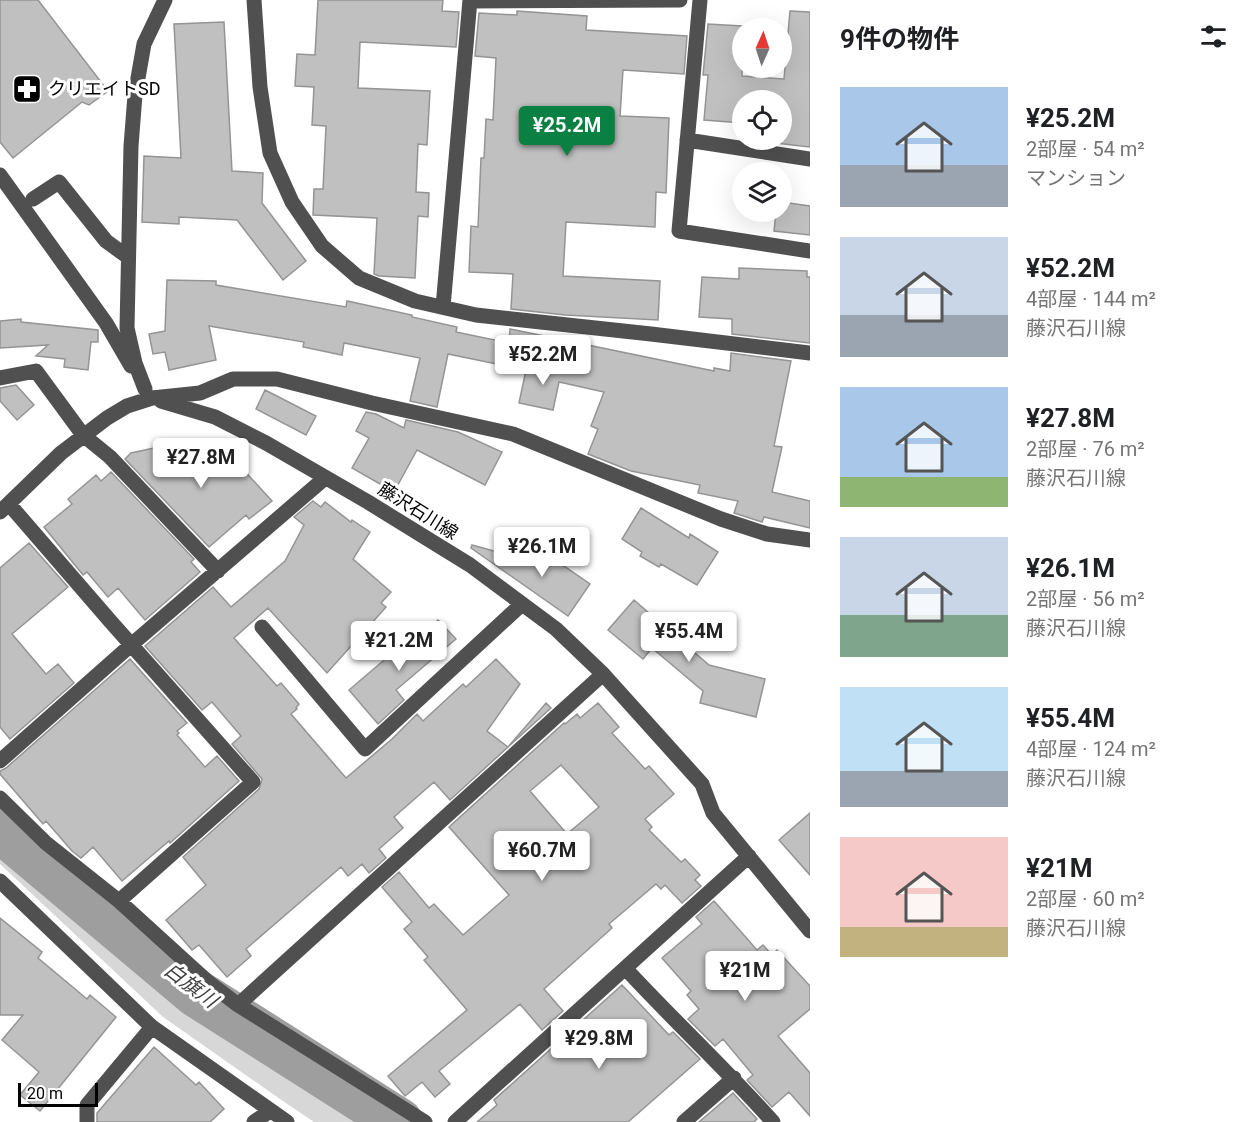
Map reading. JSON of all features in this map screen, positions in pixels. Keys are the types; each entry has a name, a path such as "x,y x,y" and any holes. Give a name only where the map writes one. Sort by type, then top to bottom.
{"street":[{"path":"148,394 135,363 127,328 130,146 135,95 144,44 165,0"},
{"path":"254,0 260,87 270,153 292,202 322,246 359,278 415,301 476,315 810,353"},
{"path":"443,307 470,1 680,0"},
{"path":"700,0 679,231 810,251"},
{"path":"687,140 810,159"},
{"path":"0,175 106,323 148,394"},
{"path":"33,200 59,182 106,241 128,257"},
{"path":"0,378 36,371 83,435 110,457 218,571"},
{"path":"119,901 253,782 5,508 61,453 83,435 148,394 200,393 233,379 277,379 372,403 513,434 720,519 767,534 810,540"},
{"name":"藤沢石川線","path":"148,394 215,417 266,443 470,565 556,629 603,674 702,784 714,813 810,931"},
{"path":"0,761 325,478"},
{"path":"262,627 365,749 522,604"},
{"path":"238,1005 603,674"},
{"path":"0,798 46,843 119,901 208,982 238,1005 425,1122"},
{"path":"455,1122 749,856"},
{"path":"0,881 152,1028 286,1122"},
{"path":"626,969 734,1078 773,1122"},
{"path":"87,1122 87,1105 152,1028"},
{"path":"684,1122 734,1078"},
{"path":"255,1122 270,1111"}],"shaded area":[{"path":"0,839 187,1003 224,1025 369,1122 314,1122 163,1017 0,864"}],"building":[{"path":"0,0 38,0 108,91 89,105 82,102 13,158 0,142"},
{"path":"318,0 443,0 442,11 459,12 456,47 360,42 358,88 430,91 427,145 418,144 416,192 429,193 428,217 418,216 415,278 374,274 377,218 313,215 314,189 323,189 326,126 312,125 314,87 295,86 297,54 315,55"},
{"path":"517,11 587,16 586,30 687,36 684,74 623,70 620,116 669,118 666,193 656,192 655,227 566,222 563,276 660,281 658,320 565,315 511,309 513,274 469,272 471,226 478,227 481,158 484,158 486,119 493,120 496,58 475,56 479,13 517,15"},
{"path":"790,11 810,12 810,147 792,145 792,90 732,90 732,122 704,120 708,75 703,75 708,24 732,25 732,78 784,79 792,78 792,18 789,18"},
{"path":"224,22 232,171 263,173 262,203 306,261 283,280 237,220 179,217 179,224 142,222 144,156 181,158 174,24"},
{"path":"792,203 810,206 810,235 774,231 775,222 792,222"},
{"path":"739,268 807,271 807,277 810,277 810,343 732,334 732,319 699,317 702,277 739,279"},
{"path":"167,280 216,281 216,285 346,307 347,301 412,315 412,317 457,327 456,332 509,343 510,329 714,371 714,368 730,371 731,353 791,361 774,446 782,447 772,492 810,501 810,528 764,517 762,522 734,513 738,501 698,493 700,485 631,471 588,454 598,429 591,426 604,392 559,382 553,410 519,403 526,370 448,354 437,407 410,401 420,358 344,343 342,355 303,347 304,342 209,326 216,360 169,370 165,352 153,354 149,334 165,331"},
{"path":"21,319 21,322 98,330 98,342 91,342 88,370 64,367 65,359 36,356 48,345 0,348 0,321"},
{"path":"16,385 34,405 17,420 0,401 0,388"},
{"path":"265,390 316,416 306,435 256,409"},
{"path":"366,412 376,414 404,428 406,420 458,432 502,452 485,485 417,450 394,492 352,468 369,438 356,431"},
{"path":"163,446 180,463 197,448 206,457 215,449 235,470 240,466 272,501 249,519 246,515 209,547 125,459 131,453"},
{"path":"111,472 194,559 191,562 200,572 145,620 118,588 108,597 87,572 83,575 44,527 72,504 68,499 96,475 101,481"},
{"path":"313,501 321,507 325,502 351,522 352,520 370,532 353,559 391,592 381,603 386,607 327,673 268,608 234,638 277,686 281,683 299,704 291,714 346,778 392,739 417,714 423,721 463,684 466,687 496,659 520,684 487,731 508,747 450,800 434,782 394,817 403,828 379,849 386,858 369,873 362,864 348,876 341,867 246,949 251,956 227,977 199,945 192,950 166,920 206,885 183,857 259,789 262,779 232,744 241,736 212,702 202,710 145,646 213,587 231,607 285,561 304,525 294,517"},
{"path":"641,508 689,538 690,534 718,552 697,585 661,564 659,567 640,556 642,552 622,539"},
{"path":"29,543 68,587 12,634 46,674 58,664 74,683 10,739 0,727 0,568"},
{"path":"472,545 541,564 545,553 590,584 568,616 471,548"},
{"path":"634,600 709,665 765,679 756,717 700,703 703,691 652,648 643,659 608,630"},
{"path":"438,620 456,639 396,690 404,700 378,724 349,690 403,644 407,648"},
{"path":"130,659 187,723 177,731 179,733 177,735 205,767 217,756 239,781 170,843 169,841 122,881 93,847 81,858 72,851 46,821 43,824 0,774 0,771"},
{"path":"546,703 551,708 508,747"},
{"path":"598,703 619,727 612,733 645,769 649,766 674,794 645,819 652,827 649,830 681,862 685,859 700,875 695,880 701,886 682,903 665,885 661,889 656,884 609,924 612,928 544,989 563,1011 542,1030 520,1004 439,1071 450,1084 435,1097 422,1082 405,1096 388,1076 467,1010 424,960 428,957 404,929 412,922 382,887 399,872 429,908 434,904 463,935 509,895 449,827 564,723 577,714 580,718","holes":["561,765 599,807 567,834 530,791"]},
{"path":"810,813 810,875 779,840"},
{"path":"714,901 757,950 763,945 772,955 777,950 810,986 810,1009 778,1036 810,1073 810,1116 789,1092 772,1107 747,1080 753,1075 723,1039 715,1046 688,1019 699,1009 687,995 691,991 662,958 702,924 696,917"},
{"path":"0,918 42,952 38,958 87,999 90,995 116,1017 40,1111 20,1095 39,1072 2,1040 23,1015 0,1015"},
{"path":"622,985 669,1035 673,1032 700,1059 628,1122 477,1122 497,1105 494,1100"},
{"path":"154,1047 196,1085 199,1082 224,1109 210,1122 97,1122 97,1113"},
{"path":"733,1093 757,1119 754,1122 699,1122"}],"waterway":[{"name":"白旗川","path":"0,825 14,840 196,993 399,1122"}],"place":[{"name":"クリエイトSD","path":"27,89"}]}
